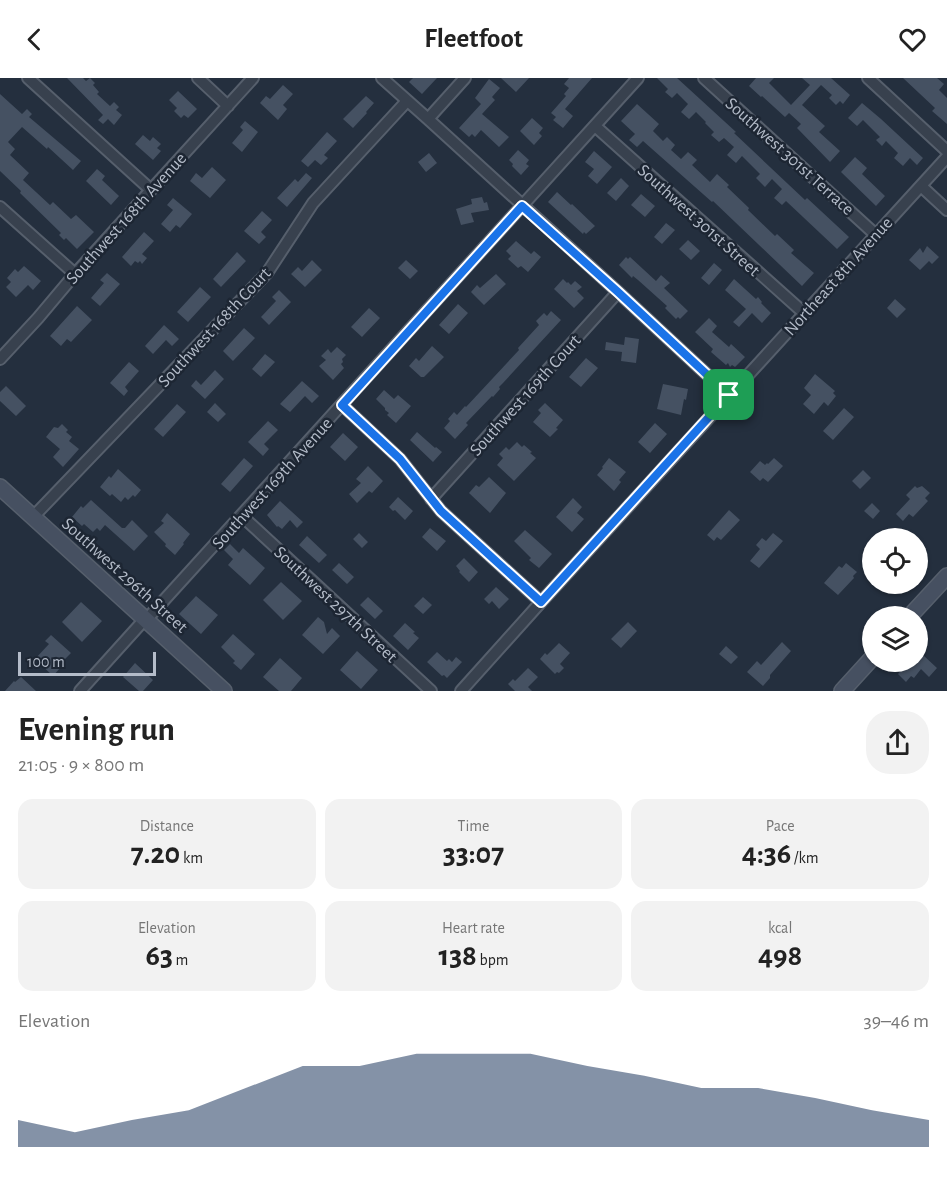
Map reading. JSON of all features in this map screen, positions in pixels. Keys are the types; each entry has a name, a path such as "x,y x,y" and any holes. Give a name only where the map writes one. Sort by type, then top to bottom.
{"street":[{"path":"28,78 150,190"},
{"path":"198,78 228,106"},
{"name":"Southwest 168th Avenue","path":"0,359 253,78"},
{"path":"382,78 729,395"},
{"path":"428,118 465,78"},
{"name":"Southwest 169th Avenue","path":"80,691 242,516 638,78"},
{"name":"Southwest 301st Terrace","path":"704,78 876,234"},
{"path":"868,78 947,151"},
{"name":"Southwest 168th Court","path":"33,517 267,273 313,203 407,101"},
{"name":"Southwest 301st Street","path":"595,126 804,314"},
{"name":"Northeast 8th Avenue","path":"461,691 947,157"},
{"path":"921,186 947,210"},
{"path":"0,207 75,274"},
{"name":"Southwest 169th Court","path":"431,499 618,292"},
{"path":"342,405 400,459 441,511 541,602"},
{"name":"Southwest 296th Street","path":"0,487 224,691"},
{"name":"Southwest 297th Street","path":"242,516 431,691"},
{"path":"920,606 945,582"},
{"path":"842,691 862,669"}],"building":[{"path":"67,78 83,78 86,81 90,78 99,92 97,94 110,106 114,102 119,107 116,110 122,115 114,125 108,119 103,124 98,120 103,115"},
{"path":"413,78 437,78 422,94 409,82"},
{"path":"501,78 529,78 516,92"},
{"path":"569,78 592,78 565,109 573,116 563,128 553,120 556,117 551,113 566,96 564,94 569,88 564,84"},
{"path":"657,78 677,78 805,200 807,198 849,237 837,249 786,201 782,205 774,198 782,189 772,179 765,187 756,178 760,174 742,156 736,163 727,155 734,147 724,138 719,142 711,135 714,132 696,112 689,119 681,112 688,104 677,93 672,98 665,92 668,89"},
{"path":"756,78 774,78 769,83 791,105 810,85 802,78 831,78 850,95 843,104 840,101 836,105 829,98 832,95 821,85 802,105 825,126 819,132 840,151 830,162 797,128 801,124 789,113 785,117 749,86"},
{"path":"903,78 937,78 944,84 939,90 947,98 947,124 932,111 935,108"},
{"path":"489,79 500,88 492,97 495,100 482,114 509,137 499,147 481,130 475,137 472,134 469,137 459,128 481,104 475,98"},
{"path":"283,85 293,94 283,105 287,109 278,120 260,103 266,96 270,99"},
{"path":"178,91 197,109 188,118 184,115 181,118 174,111 177,108 169,100"},
{"path":"0,94 22,114 27,109 32,114 29,117 81,161 73,170 22,127 8,142 15,149 10,155 29,173 23,180 50,205 53,202 71,219 76,215 94,232 77,249 66,238 64,240 59,235 61,233 0,171"},
{"path":"366,96 374,103 353,128 343,119"},
{"path":"862,103 923,158 917,165 910,158 903,166 894,158 898,153 886,141 882,146 876,140 880,137 863,120 857,126 848,118"},
{"path":"637,104 659,124 653,131 663,141 667,137 675,145 671,150 681,159 688,152 697,160 692,165 710,182 717,174 749,208 748,210 775,236 777,234 794,250 791,253 814,273 802,286 713,201 643,141 637,147 629,140 635,134 621,121"},
{"path":"532,118 543,128 539,133 542,136 534,145 520,131"},
{"path":"245,121 258,132 242,152 232,143 243,130 240,127"},
{"path":"327,132 337,141 324,155 328,158 321,165 315,160 308,167 301,161"},
{"path":"143,135 150,141 153,137 161,144 157,148 161,151 153,160 135,144"},
{"path":"518,150 529,160 526,164 529,166 521,175 509,160"},
{"path":"594,151 612,167 597,184 588,176 594,169 585,162"},
{"path":"429,153 437,163 426,172 418,162"},
{"path":"855,157 867,168 862,174 885,196 876,206 841,172"},
{"path":"212,167 226,180 210,198 190,181 196,173 202,178"},
{"path":"97,169 105,176 102,180 119,196 111,205 86,181"},
{"path":"306,173 312,178 287,207 277,198 295,179 298,182"},
{"path":"621,178 629,186 616,201 607,193"},
{"path":"557,192 595,226 586,234 584,232 583,234 548,202"},
{"path":"641,194 655,206 645,217 631,205"},
{"path":"482,197 484,203 487,202 489,210 471,213 474,222 461,225 456,209 472,204 471,199"},
{"path":"173,198 192,214 180,228 176,225 170,232 161,224 173,210 167,205"},
{"path":"262,211 272,220 261,232 266,237 259,244 244,231"},
{"path":"666,223 675,230 662,244 654,237"},
{"path":"144,232 154,241 142,254 147,258 142,264 140,261 138,263 135,261 131,266 122,257"},
{"path":"688,240 700,251 691,260 679,249"},
{"path":"516,241 531,254 534,251 541,257 528,272 521,266 518,268 508,259 511,256 506,251"},
{"path":"927,246 939,257 932,264 929,261 920,270 909,260 920,248 923,253"},
{"path":"237,252 246,261 221,287 213,279"},
{"path":"626,257 628,259 630,257 656,281 661,275 670,283 664,288 688,311 680,319 678,317 676,319 665,308 667,306 619,265"},
{"path":"312,260 322,270 305,287 291,274 298,267 302,271"},
{"path":"406,260 418,271 410,279 398,268"},
{"path":"714,263 722,270 709,285 701,278"},
{"path":"24,266 41,281 33,290 28,285 16,297 6,287 11,282 7,278 15,269 18,272"},
{"path":"107,273 120,284 100,306 91,298 104,283 100,280"},
{"path":"496,274 506,284 484,305 471,292 477,285 480,288"},
{"path":"563,279 571,285 575,281 582,287 577,291 584,298 574,308 554,289"},
{"path":"734,279 756,299 758,297 771,313 762,323 752,313 739,327 733,322 746,309 725,290"},
{"path":"200,287 211,297 188,322 177,312"},
{"path":"279,290 291,302 269,325 261,317 276,301 272,297"},
{"path":"895,299 906,309 897,318 887,308"},
{"path":"458,304 468,313 449,334 439,325"},
{"path":"77,306 92,320 71,342 67,339 61,346 50,336"},
{"path":"369,308 380,318 362,337 351,327"},
{"path":"551,311 561,320 499,387 500,389 493,397 466,423 468,425 455,439 444,428 450,421 448,419 454,412 457,415 466,407 519,350 518,348 539,325 536,321 544,313 547,316"},
{"path":"709,318 717,326 712,332 729,347 731,344 745,357 735,367 732,365 730,367 728,363 726,365 711,352 713,349 695,332"},
{"path":"164,325 179,339 172,346 166,340 153,354 145,346"},
{"path":"244,328 255,338 233,361 223,351"},
{"path":"625,337 639,339 636,363 621,361 622,352 605,350 606,342 624,345"},
{"path":"432,346 444,357 424,377 421,377 409,366 416,358 419,361"},
{"path":"337,347 346,355 341,364 344,368 333,380 319,366 326,360 321,356 328,349 331,353"},
{"path":"265,354 275,362 261,377 252,369"},
{"path":"586,358 598,368 581,387 569,377"},
{"path":"129,362 139,371 125,387 128,391 124,396 110,383"},
{"path":"215,370 224,379 205,399 191,386 196,380 201,385"},
{"path":"815,374 835,391 833,393 836,396 828,406 824,402 814,414 803,404 811,395 804,388"},
{"path":"302,381 319,396 312,403 305,396 290,412 280,404"},
{"path":"663,384 688,389 681,415 657,409"},
{"path":"6,386 26,406 16,416 0,401 0,392"},
{"path":"384,390 394,399 398,395 411,406 396,423 376,399"},
{"path":"215,403 226,414 218,422 207,412"},
{"path":"545,403 563,420 550,437 533,422 541,413 538,410"},
{"path":"177,404 186,412 163,437 154,429"},
{"path":"844,408 854,417 833,440 823,431"},
{"path":"268,421 278,430 264,444 269,449 263,456 248,442"},
{"path":"655,423 667,434 650,453 638,442"},
{"path":"62,424 72,437 69,441 79,449 63,467 53,457 60,449 46,437 54,427 58,428"},
{"path":"417,432 442,452 433,462 410,440"},
{"path":"343,433 358,447 345,461 330,447"},
{"path":"517,442 522,447 524,445 536,458 514,481 497,465 503,458 499,454 506,447 509,450"},
{"path":"244,458 253,466 230,492 221,484"},
{"path":"609,458 626,472 614,491 597,475"},
{"path":"774,458 783,466 768,482 763,478 760,481 750,472 760,461 765,465"},
{"path":"368,466 383,481 372,493 369,491 357,503 349,494 361,483 356,479"},
{"path":"118,469 141,490 135,497 133,495 128,500 125,497 121,502 100,487"},
{"path":"863,470 871,478 860,489 852,481"},
{"path":"489,477 506,493 490,513 469,493 476,485 479,487"},
{"path":"915,486 917,488 922,486 930,493 925,498 928,501 913,517 909,514 903,521 896,514 910,499 906,495"},
{"path":"398,497 413,511 405,520 389,507"},
{"path":"573,498 582,507 577,513 584,519 572,532 556,517"},
{"path":"91,500 122,528 125,528 132,520 148,536 134,551 105,525 100,531 97,528 93,532 84,524 82,526 72,517 81,506 83,508"},
{"path":"280,501 303,522 297,528 290,520 282,529 277,527 267,515"},
{"path":"872,503 880,511 873,519 864,511"},
{"path":"729,510 740,520 721,540 717,537 714,541 707,535"},
{"path":"167,513 190,534 175,555 154,532 164,523 161,521"},
{"path":"430,528 446,541 437,551 422,537"},
{"path":"525,530 552,554 539,568 529,560 531,558 514,541"},
{"path":"359,533 368,542 362,548 353,539"},
{"path":"773,533 783,541 759,568 750,561 760,549 756,545 762,538 766,541"},
{"path":"307,536 327,555 319,563 299,545"},
{"path":"230,544 239,553 243,548 265,568 250,585 228,565 233,559 224,550"},
{"path":"464,558 478,572 469,582 456,566"},
{"path":"339,563 354,577 347,584 332,570"},
{"path":"846,563 857,572 838,595 824,583 839,566 842,568"},
{"path":"281,582 302,601 283,620 263,600"},
{"path":"496,587 509,599 499,609 492,601 489,604 484,599"},
{"path":"196,596 218,615 201,634 179,614"},
{"path":"368,597 383,611 375,619 360,605"},
{"path":"423,597 432,605 423,614 414,606"},
{"path":"81,602 102,621 82,642 62,622"},
{"path":"318,617 324,622 327,634 332,628 340,636 323,654 302,635"},
{"path":"628,622 637,631 621,648 611,639"},
{"path":"405,623 419,638 408,650 393,636"},
{"path":"233,634 255,654 241,670 221,647"},
{"path":"51,635 71,653 58,666 60,668 53,676 35,659 49,644 45,641"},
{"path":"782,642 791,651 763,686 747,672 757,661 761,665"},
{"path":"559,643 570,653 560,664 564,668 555,674 540,659"},
{"path":"726,646 738,657 731,664 719,654"},
{"path":"357,651 378,670 361,689 340,670"},
{"path":"437,652 447,661 449,659 452,662 456,657 462,662 447,678 427,662"},
{"path":"280,658 302,678 291,691 279,691 263,677"},
{"path":"928,660 937,668 929,677 924,672 928,672"},
{"path":"135,663 153,680 143,691 139,691 123,677"},
{"path":"528,668 538,677 528,687 532,691 515,691 508,684 513,679 515,681"},
{"path":"900,672 919,672 914,678 911,676 906,682 898,674"},
{"path":"21,677 36,691 5,691 14,681"}],"route":[{"path":"522,206 729,395 541,602 441,511 400,459 342,405 522,206"}]}
